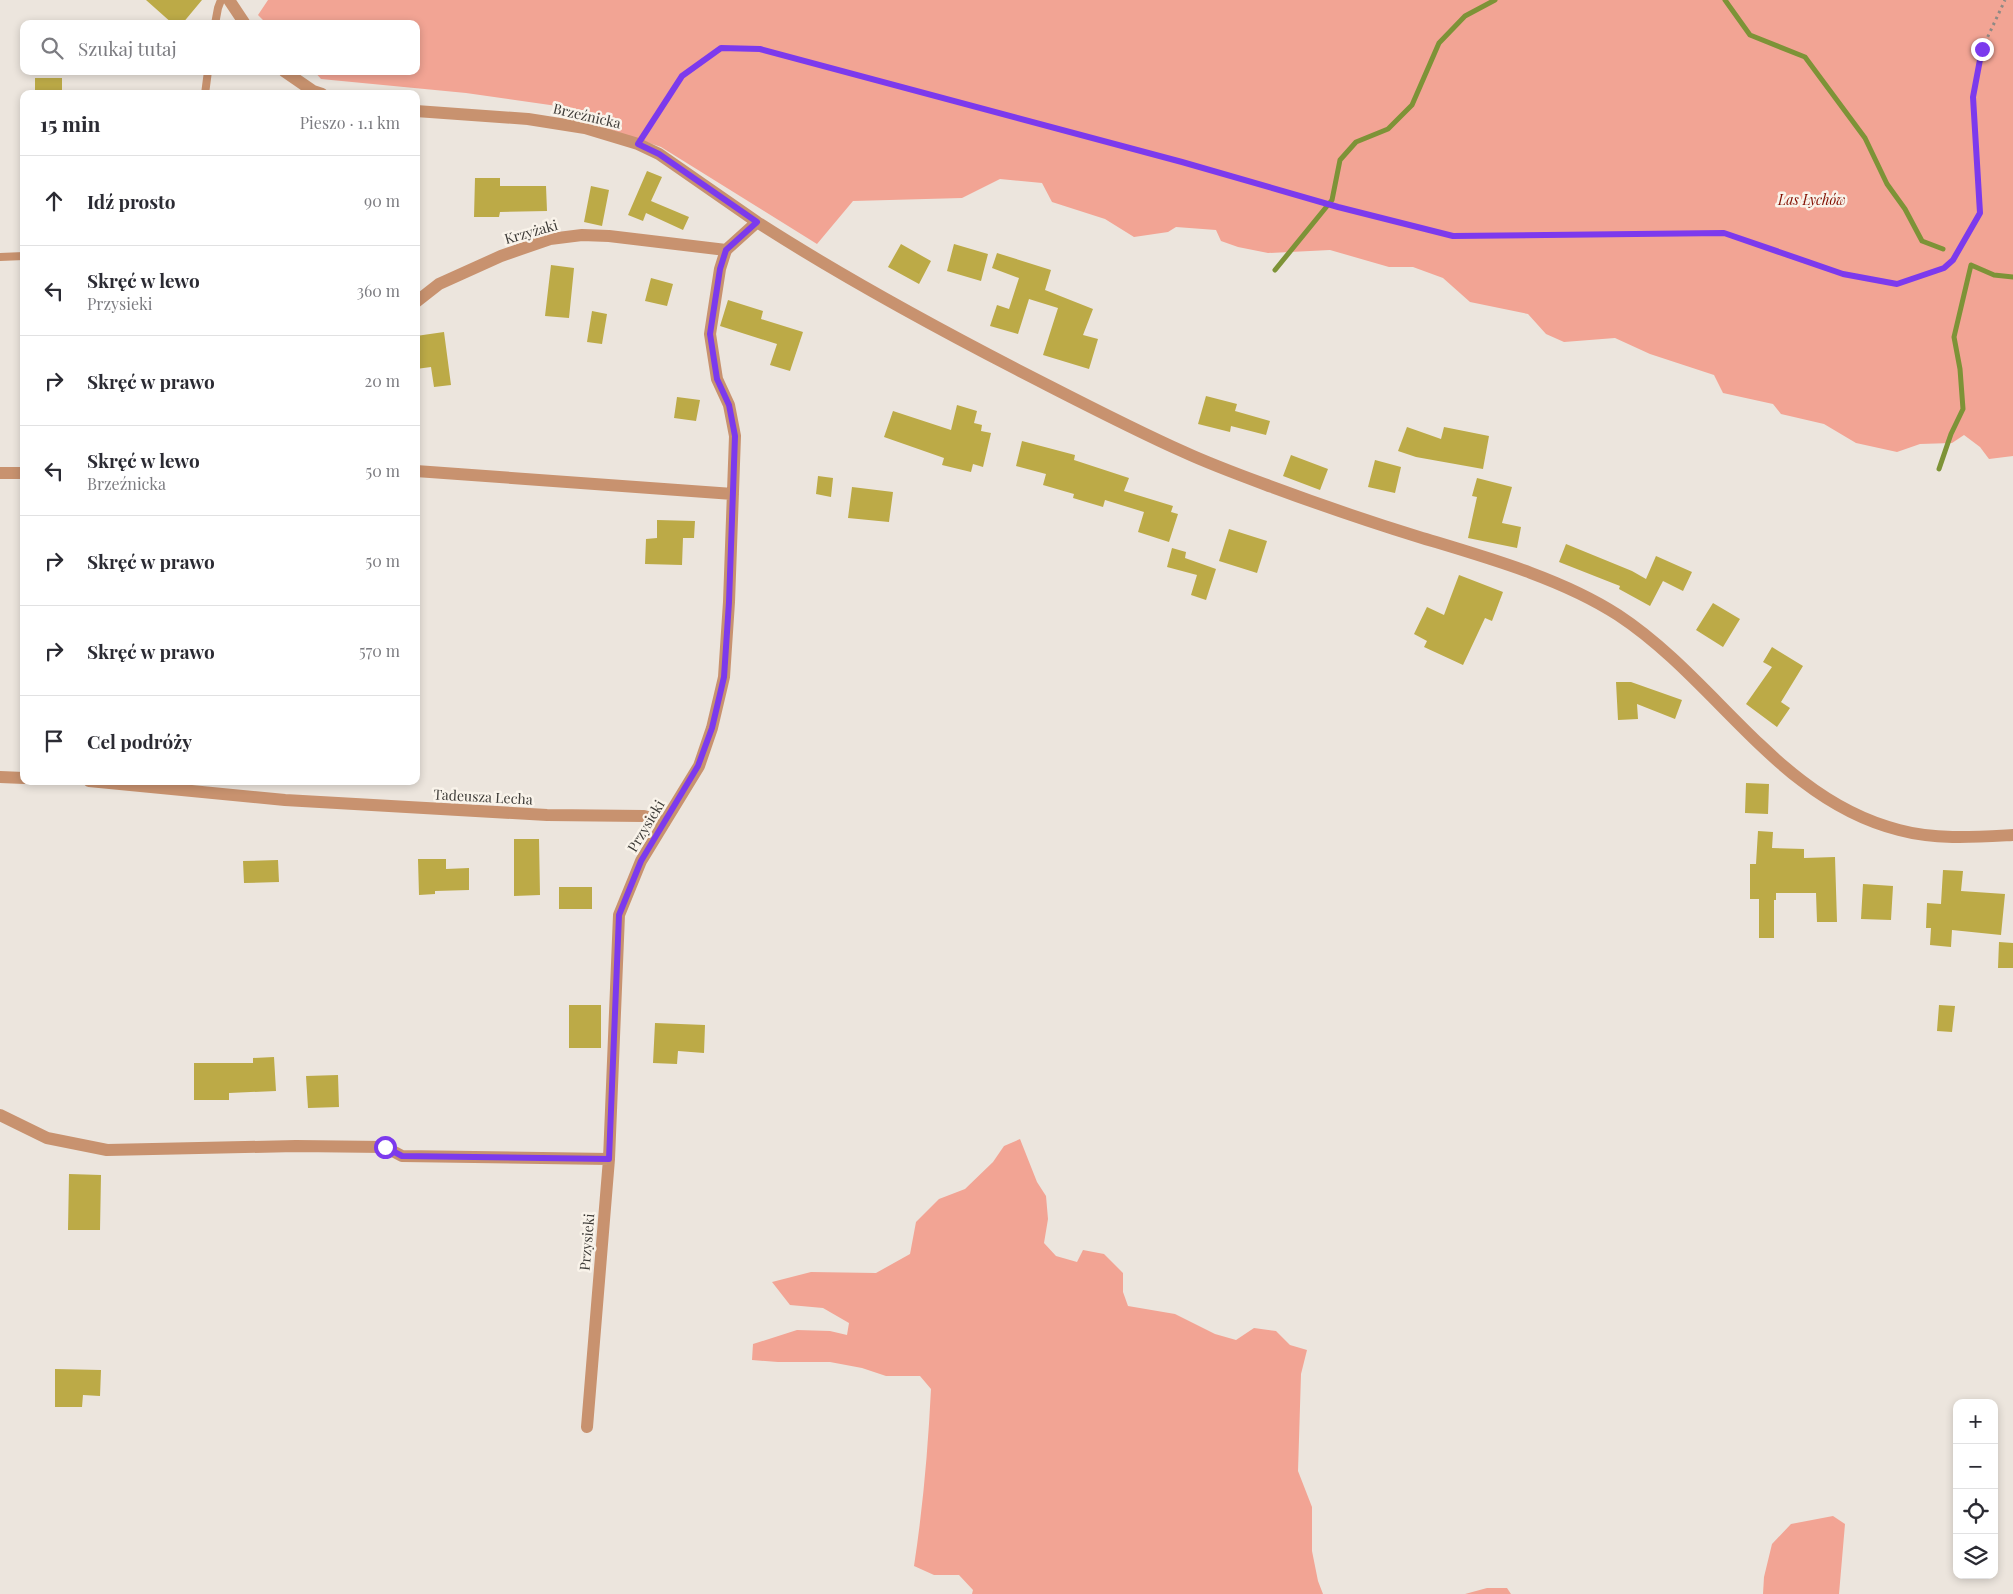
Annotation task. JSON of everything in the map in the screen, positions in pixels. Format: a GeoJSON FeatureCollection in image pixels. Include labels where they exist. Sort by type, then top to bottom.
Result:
{"type":"FeatureCollection","features":[{"type":"Feature","properties":{"kind":"street"},"geometry":{"type":"LineString","coordinates":[[229,0],[242,20]]}},
{"type":"Feature","properties":{"kind":"street"},"geometry":{"type":"LineString","coordinates":[[290,75],[312,90]]}},
{"type":"Feature","properties":{"kind":"street","name":"Brzeźnicka"},"geometry":{"type":"LineString","coordinates":[[420,111],[528,119],[585,128],[638,144],[659,154],[809,256],[896,306],[1115,420],[1187,454],[1347,515],[1499,562],[1583,595],[1620,616],[1658,647],[1685,670],[1777,760],[1815,791],[1859,816],[1899,830],[1941,836],[2013,835]]}},
{"type":"Feature","properties":{"kind":"street"},"geometry":{"type":"LineString","coordinates":[[726,250],[757,222]]}},
{"type":"Feature","properties":{"kind":"street","name":"Krzyżaki"},"geometry":{"type":"LineString","coordinates":[[420,299],[439,284],[501,256],[550,239],[582,235],[609,236],[726,250]]}},
{"type":"Feature","properties":{"kind":"street","name":"Przysieki"},"geometry":{"type":"LineString","coordinates":[[587,1427],[609,1159],[619,915],[641,861],[698,766],[712,728],[724,677],[729,602],[735,436],[729,405],[717,379],[710,334],[718,278],[726,250]]}},
{"type":"Feature","properties":{"kind":"street"},"geometry":{"type":"LineString","coordinates":[[420,471],[733,494]]}},
{"type":"Feature","properties":{"kind":"street"},"geometry":{"type":"LineString","coordinates":[[0,473],[20,472]]}},
{"type":"Feature","properties":{"kind":"street"},"geometry":{"type":"LineString","coordinates":[[0,777],[20,778]]}},
{"type":"Feature","properties":{"kind":"street","name":"Tadeusza Lecha"},"geometry":{"type":"LineString","coordinates":[[130,785],[285,800],[547,815],[644,816],[666,822]]}},
{"type":"Feature","properties":{"kind":"street"},"geometry":{"type":"LineString","coordinates":[[0,1115],[47,1138],[107,1150],[296,1146],[385,1147],[402,1156],[609,1159]]}},
{"type":"Feature","properties":{"kind":"lane"},"geometry":{"type":"LineString","coordinates":[[216,20],[218,8],[222,0]]}},
{"type":"Feature","properties":{"kind":"lane"},"geometry":{"type":"LineString","coordinates":[[206,90],[207,75]]}},
{"type":"Feature","properties":{"kind":"lane"},"geometry":{"type":"LineString","coordinates":[[0,257],[20,256]]}},
{"type":"Feature","properties":{"kind":"path"},"geometry":{"type":"LineString","coordinates":[[638,144],[682,76],[721,48],[760,49],[1316,199],[1338,207],[1453,236],[1724,233],[1843,274],[1897,284],[1944,268],[1953,260],[1980,213],[1973,97],[1982,49],[2005,0]]}},
{"type":"Feature","properties":{"kind":"green space","name":"Las Łychów"},"geometry":{"type":"Polygon","coordinates":[[[268,0],[2013,0],[2013,456],[1989,459],[1980,447],[1964,435],[1952,443],[1920,444],[1897,452],[1856,443],[1824,424],[1781,414],[1773,404],[1723,393],[1714,375],[1650,354],[1615,338],[1564,342],[1546,334],[1528,314],[1470,302],[1443,278],[1413,267],[1389,267],[1330,250],[1268,253],[1238,247],[1221,241],[1216,230],[1176,227],[1168,232],[1134,237],[1105,219],[1052,202],[1042,183],[1000,179],[962,198],[853,201],[817,244],[661,147],[594,124],[564,107],[466,93],[321,79],[318,75],[420,75],[420,20],[263,20],[258,15],[268,0]]]}},
{"type":"Feature","properties":{"kind":"green space"},"geometry":{"type":"Polygon","coordinates":[[[1020,1139],[1037,1182],[1046,1196],[1048,1219],[1044,1243],[1056,1256],[1077,1262],[1083,1250],[1104,1254],[1123,1273],[1123,1292],[1128,1306],[1175,1314],[1215,1334],[1236,1340],[1254,1328],[1276,1331],[1290,1345],[1307,1350],[1301,1374],[1298,1471],[1312,1507],[1312,1551],[1318,1581],[1323,1594],[972,1594],[973,1590],[959,1575],[934,1575],[914,1566],[925,1478],[931,1389],[920,1376],[886,1376],[862,1368],[830,1362],[752,1360],[753,1344],[797,1330],[830,1331],[847,1335],[849,1323],[823,1308],[790,1305],[772,1282],[811,1272],[876,1273],[910,1254],[916,1222],[939,1199],[965,1189],[993,1162],[1004,1146],[1020,1139]]]}},
{"type":"Feature","properties":{"kind":"green space"},"geometry":{"type":"Polygon","coordinates":[[[1833,1516],[1845,1524],[1839,1594],[1763,1594],[1764,1577],[1772,1544],[1791,1524],[1833,1516]]]}},
{"type":"Feature","properties":{"kind":"green space"},"geometry":{"type":"Polygon","coordinates":[[[1487,1588],[1507,1588],[1511,1594],[1465,1594],[1487,1588]]]}},
{"type":"Feature","properties":{"kind":"building"},"geometry":{"type":"Polygon","coordinates":[[[146,0],[202,0],[185,20],[168,20],[146,0]]]}},
{"type":"Feature","properties":{"kind":"building"},"geometry":{"type":"Polygon","coordinates":[[[35,78],[62,78],[62,90],[35,90],[35,78]]]}},
{"type":"Feature","properties":{"kind":"building"},"geometry":{"type":"Polygon","coordinates":[[[647,171],[662,177],[651,201],[689,217],[683,230],[646,213],[643,221],[628,215],[647,171]]]}},
{"type":"Feature","properties":{"kind":"building"},"geometry":{"type":"Polygon","coordinates":[[[475,178],[500,178],[500,186],[546,186],[547,211],[500,212],[499,217],[474,217],[475,178]]]}},
{"type":"Feature","properties":{"kind":"building"},"geometry":{"type":"Polygon","coordinates":[[[591,186],[609,190],[602,226],[584,222],[591,186]]]}},
{"type":"Feature","properties":{"kind":"building"},"geometry":{"type":"Polygon","coordinates":[[[901,244],[931,261],[919,284],[888,267],[901,244]]]}},
{"type":"Feature","properties":{"kind":"building"},"geometry":{"type":"Polygon","coordinates":[[[954,244],[988,254],[981,281],[947,271],[954,244]]]}},
{"type":"Feature","properties":{"kind":"building"},"geometry":{"type":"Polygon","coordinates":[[[997,253],[1051,270],[1045,290],[1093,309],[1083,335],[1098,339],[1089,369],[1043,355],[1058,308],[1029,299],[1018,334],[990,326],[997,305],[1009,309],[1019,278],[992,268],[997,253]]]}},
{"type":"Feature","properties":{"kind":"building"},"geometry":{"type":"Polygon","coordinates":[[[551,265],[574,268],[569,318],[545,316],[551,265]]]}},
{"type":"Feature","properties":{"kind":"building"},"geometry":{"type":"Polygon","coordinates":[[[651,278],[673,284],[667,306],[645,301],[651,278]]]}},
{"type":"Feature","properties":{"kind":"building"},"geometry":{"type":"Polygon","coordinates":[[[728,300],[763,311],[761,319],[803,332],[790,371],[770,365],[777,344],[720,326],[728,300]]]}},
{"type":"Feature","properties":{"kind":"building"},"geometry":{"type":"Polygon","coordinates":[[[592,311],[607,314],[602,344],[587,342],[592,311]]]}},
{"type":"Feature","properties":{"kind":"building"},"geometry":{"type":"Polygon","coordinates":[[[444,332],[451,385],[434,387],[431,367],[420,368],[420,335],[444,332]]]}},
{"type":"Feature","properties":{"kind":"building"},"geometry":{"type":"Polygon","coordinates":[[[1206,396],[1237,404],[1235,411],[1270,421],[1266,435],[1231,426],[1230,432],[1198,424],[1206,396]]]}},
{"type":"Feature","properties":{"kind":"building"},"geometry":{"type":"Polygon","coordinates":[[[677,397],[700,400],[696,421],[674,418],[677,397]]]}},
{"type":"Feature","properties":{"kind":"building"},"geometry":{"type":"Polygon","coordinates":[[[957,405],[977,411],[974,423],[982,425],[981,431],[991,433],[983,467],[973,464],[971,472],[942,465],[944,458],[884,437],[893,411],[951,430],[957,405]]]}},
{"type":"Feature","properties":{"kind":"building"},"geometry":{"type":"Polygon","coordinates":[[[1407,427],[1441,439],[1444,427],[1489,436],[1483,469],[1416,457],[1398,451],[1407,427]]]}},
{"type":"Feature","properties":{"kind":"building"},"geometry":{"type":"Polygon","coordinates":[[[1022,441],[1075,455],[1074,460],[1129,478],[1124,491],[1173,506],[1171,512],[1178,514],[1169,542],[1138,532],[1144,512],[1105,500],[1103,507],[1073,498],[1074,494],[1043,485],[1046,474],[1016,466],[1022,441]]]}},
{"type":"Feature","properties":{"kind":"building"},"geometry":{"type":"Polygon","coordinates":[[[1291,455],[1328,469],[1320,490],[1283,476],[1291,455]]]}},
{"type":"Feature","properties":{"kind":"building"},"geometry":{"type":"Polygon","coordinates":[[[1375,460],[1401,467],[1395,493],[1368,487],[1375,460]]]}},
{"type":"Feature","properties":{"kind":"building"},"geometry":{"type":"Polygon","coordinates":[[[818,476],[833,478],[831,497],[816,494],[818,476]]]}},
{"type":"Feature","properties":{"kind":"building"},"geometry":{"type":"Polygon","coordinates":[[[1477,478],[1512,487],[1502,523],[1521,527],[1517,548],[1468,538],[1477,497],[1472,496],[1477,478]]]}},
{"type":"Feature","properties":{"kind":"building"},"geometry":{"type":"Polygon","coordinates":[[[852,487],[893,492],[889,522],[848,518],[852,487]]]}},
{"type":"Feature","properties":{"kind":"building"},"geometry":{"type":"Polygon","coordinates":[[[657,520],[695,521],[694,538],[683,538],[682,565],[645,564],[646,539],[657,538],[657,520]]]}},
{"type":"Feature","properties":{"kind":"building"},"geometry":{"type":"Polygon","coordinates":[[[1229,529],[1267,541],[1257,573],[1219,561],[1229,529]]]}},
{"type":"Feature","properties":{"kind":"building"},"geometry":{"type":"Polygon","coordinates":[[[1566,544],[1632,571],[1646,579],[1656,556],[1692,572],[1683,591],[1663,581],[1650,606],[1619,589],[1620,586],[1559,562],[1566,544]]]}},
{"type":"Feature","properties":{"kind":"building"},"geometry":{"type":"Polygon","coordinates":[[[1172,548],[1186,552],[1185,558],[1216,569],[1206,600],[1191,595],[1197,575],[1167,567],[1172,548]]]}},
{"type":"Feature","properties":{"kind":"building"},"geometry":{"type":"Polygon","coordinates":[[[1459,575],[1503,592],[1492,621],[1485,618],[1463,665],[1424,647],[1427,641],[1414,634],[1427,607],[1444,615],[1459,575]]]}},
{"type":"Feature","properties":{"kind":"building"},"geometry":{"type":"Polygon","coordinates":[[[1713,603],[1740,619],[1723,647],[1696,630],[1713,603]]]}},
{"type":"Feature","properties":{"kind":"building"},"geometry":{"type":"Polygon","coordinates":[[[1772,647],[1803,666],[1781,702],[1790,708],[1777,727],[1746,704],[1772,667],[1763,662],[1772,647]]]}},
{"type":"Feature","properties":{"kind":"building"},"geometry":{"type":"Polygon","coordinates":[[[1616,682],[1631,682],[1682,700],[1675,719],[1637,704],[1638,719],[1618,720],[1616,682]]]}},
{"type":"Feature","properties":{"kind":"building"},"geometry":{"type":"Polygon","coordinates":[[[1746,783],[1769,784],[1768,814],[1745,813],[1746,783]]]}},
{"type":"Feature","properties":{"kind":"building"},"geometry":{"type":"Polygon","coordinates":[[[1758,831],[1773,832],[1772,848],[1804,849],[1804,858],[1835,857],[1837,922],[1817,922],[1816,893],[1776,893],[1776,900],[1774,900],[1774,938],[1759,938],[1759,899],[1750,899],[1750,864],[1756,864],[1758,831]]]}},
{"type":"Feature","properties":{"kind":"building"},"geometry":{"type":"Polygon","coordinates":[[[514,839],[539,839],[540,895],[514,896],[514,839]]]}},
{"type":"Feature","properties":{"kind":"building"},"geometry":{"type":"Polygon","coordinates":[[[418,859],[446,859],[446,869],[469,868],[469,890],[435,891],[435,894],[419,895],[418,859]]]}},
{"type":"Feature","properties":{"kind":"building"},"geometry":{"type":"Polygon","coordinates":[[[278,860],[279,882],[244,883],[243,861],[278,860]]]}},
{"type":"Feature","properties":{"kind":"building"},"geometry":{"type":"Polygon","coordinates":[[[1943,870],[1963,871],[1961,891],[2005,894],[2001,935],[1952,930],[1951,947],[1930,945],[1931,928],[1926,928],[1927,903],[1941,904],[1943,870]]]}},
{"type":"Feature","properties":{"kind":"building"},"geometry":{"type":"Polygon","coordinates":[[[1863,884],[1893,886],[1891,920],[1861,919],[1863,884]]]}},
{"type":"Feature","properties":{"kind":"building"},"geometry":{"type":"Polygon","coordinates":[[[559,887],[592,887],[592,909],[559,909],[559,887]]]}},
{"type":"Feature","properties":{"kind":"building"},"geometry":{"type":"Polygon","coordinates":[[[1999,942],[2013,943],[2013,968],[1998,968],[1999,942]]]}},
{"type":"Feature","properties":{"kind":"building"},"geometry":{"type":"Polygon","coordinates":[[[569,1005],[601,1005],[601,1048],[569,1048],[569,1005]]]}},
{"type":"Feature","properties":{"kind":"building"},"geometry":{"type":"Polygon","coordinates":[[[1939,1005],[1955,1006],[1952,1032],[1937,1031],[1939,1005]]]}},
{"type":"Feature","properties":{"kind":"building"},"geometry":{"type":"Polygon","coordinates":[[[655,1023],[705,1025],[704,1053],[678,1051],[677,1064],[653,1063],[655,1023]]]}},
{"type":"Feature","properties":{"kind":"building"},"geometry":{"type":"Polygon","coordinates":[[[274,1057],[276,1091],[229,1093],[229,1100],[194,1100],[194,1063],[253,1063],[253,1058],[274,1057]]]}},
{"type":"Feature","properties":{"kind":"building"},"geometry":{"type":"Polygon","coordinates":[[[338,1075],[339,1107],[308,1108],[306,1076],[338,1075]]]}},
{"type":"Feature","properties":{"kind":"building"},"geometry":{"type":"Polygon","coordinates":[[[69,1174],[101,1175],[100,1230],[68,1230],[69,1174]]]}},
{"type":"Feature","properties":{"kind":"building"},"geometry":{"type":"Polygon","coordinates":[[[55,1369],[101,1370],[100,1396],[83,1395],[82,1407],[55,1407],[55,1369]]]}},
{"type":"Feature","properties":{"kind":"waterway"},"geometry":{"type":"LineString","coordinates":[[1275,270],[1332,200],[1340,160],[1356,142],[1388,129],[1412,105],[1439,43],[1465,16],[1495,0]]}},
{"type":"Feature","properties":{"kind":"waterway"},"geometry":{"type":"LineString","coordinates":[[1725,0],[1750,35],[1805,57],[1865,138],[1887,184],[1905,209],[1922,241],[1943,249]]}},
{"type":"Feature","properties":{"kind":"waterway"},"geometry":{"type":"LineString","coordinates":[[1939,469],[1951,434],[1963,409],[1960,369],[1954,337],[1971,265],[1994,275],[2013,277]]}},
{"type":"Feature","properties":{"kind":"route"},"geometry":{"type":"LineString","coordinates":[[385,1147],[402,1156],[609,1159],[619,915],[641,861],[698,766],[712,728],[724,677],[729,602],[735,436],[729,405],[717,379],[710,334],[720,269],[726,250],[757,222],[659,154],[638,144],[682,76],[721,48],[760,49],[1182,162],[1316,199],[1338,207],[1453,236],[1724,233],[1843,274],[1897,284],[1944,268],[1953,260],[1980,213],[1973,97],[1982,49]]}}]}
